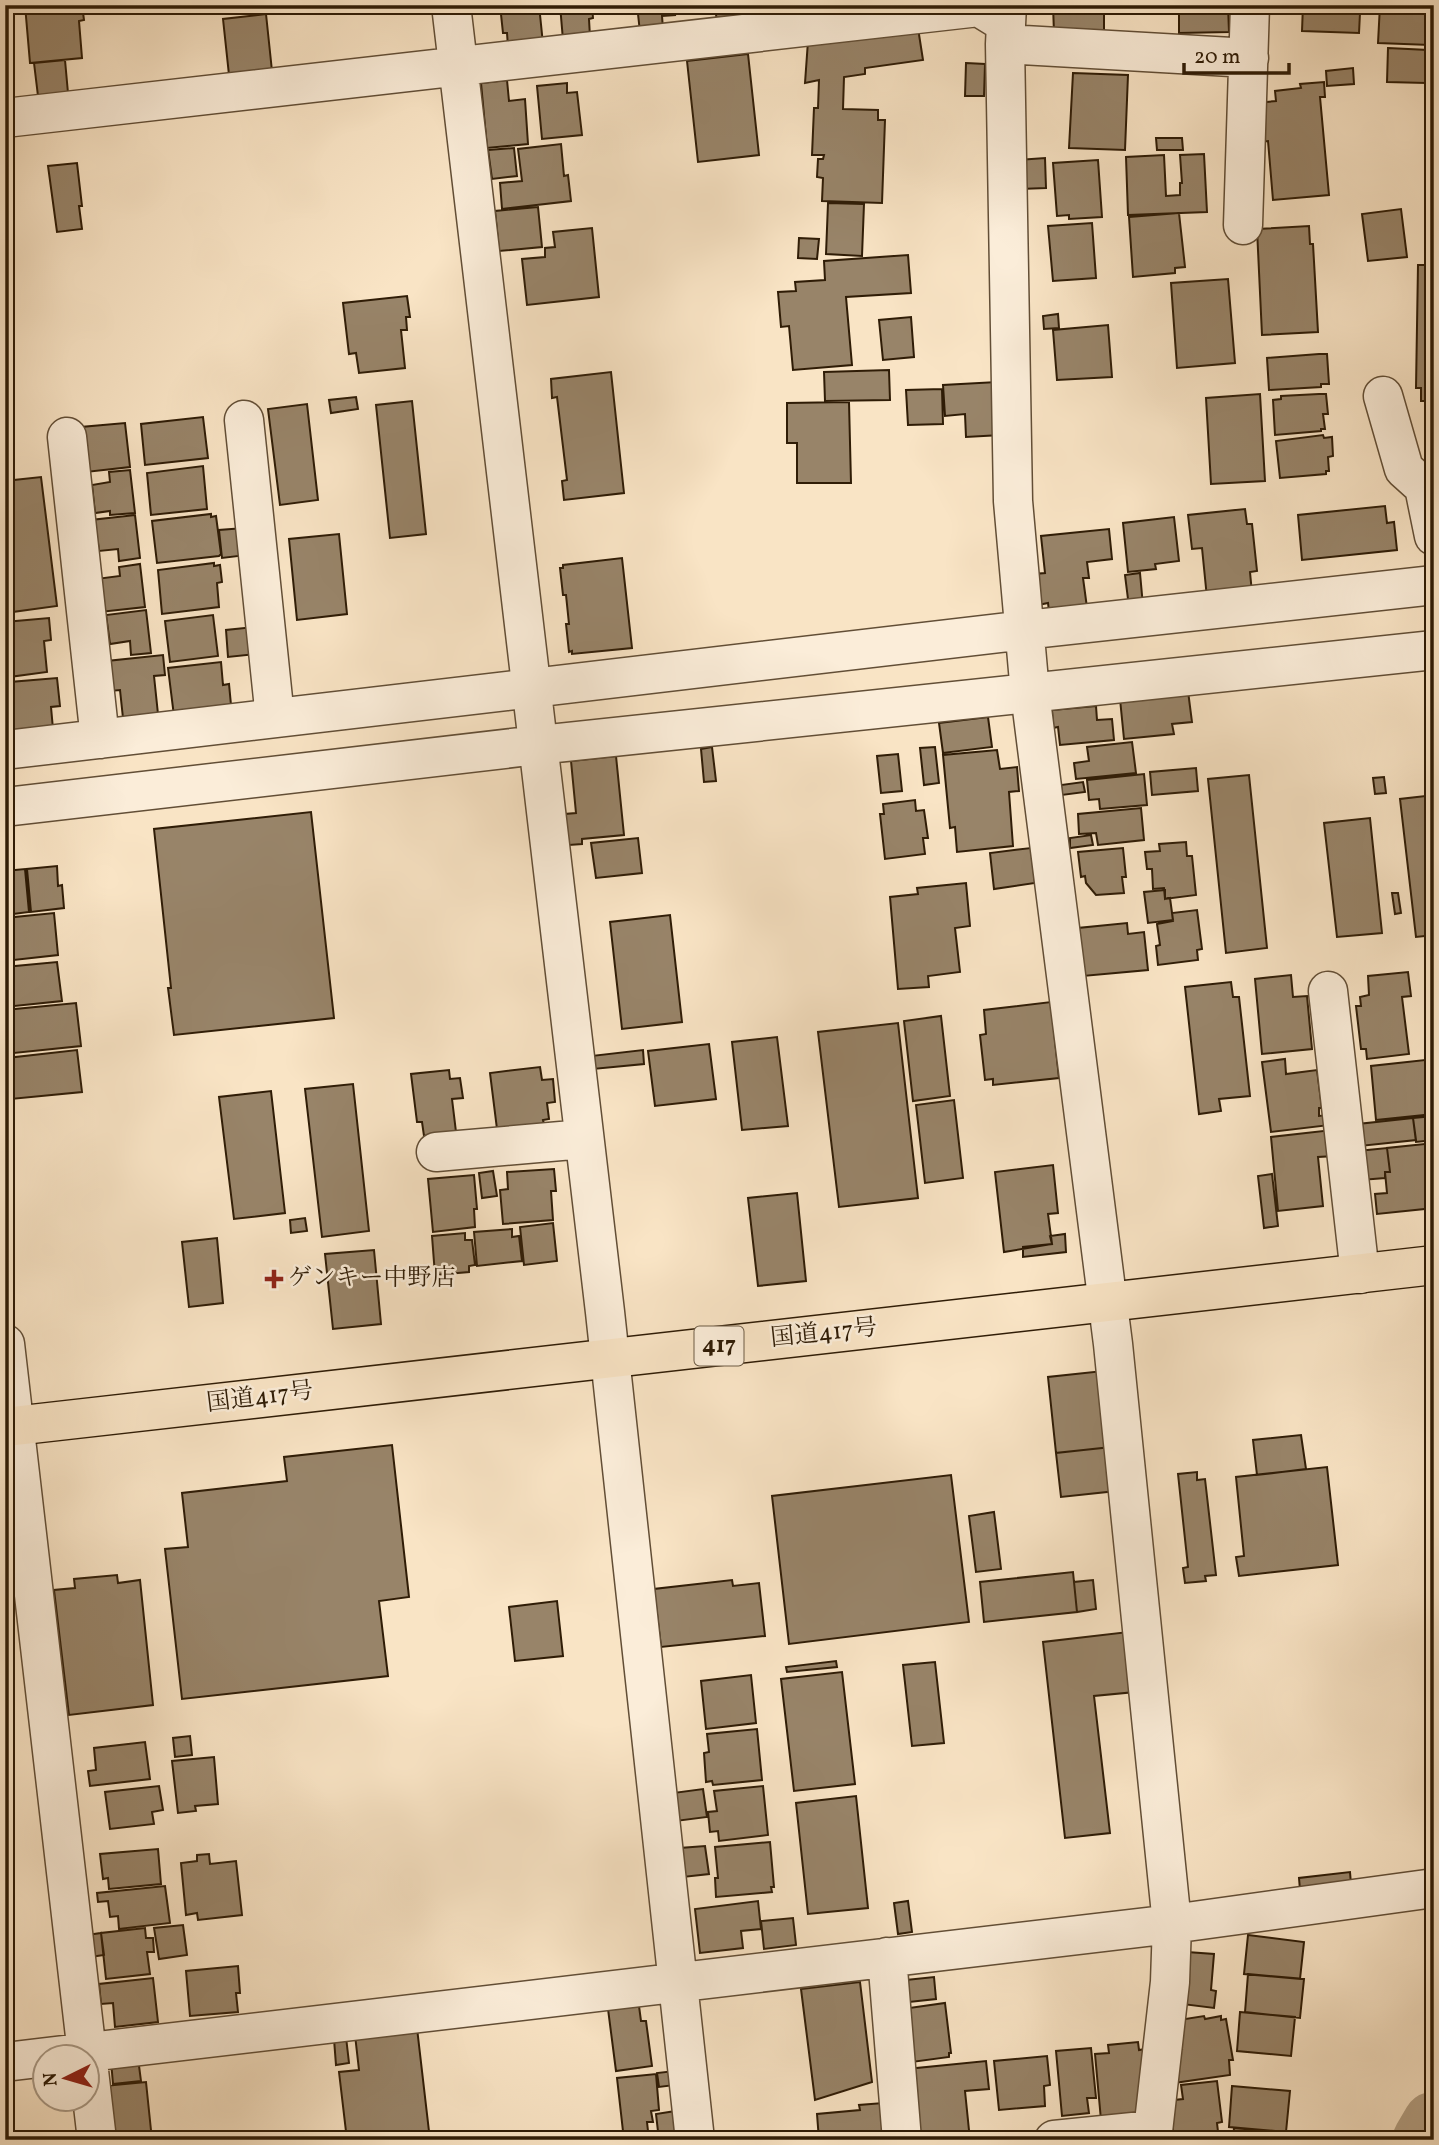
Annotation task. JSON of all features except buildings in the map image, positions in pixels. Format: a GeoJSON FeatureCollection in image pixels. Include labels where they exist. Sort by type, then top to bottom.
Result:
{"type":"FeatureCollection","features":[{"type":"Feature","properties":{"kind":"highway","name":"国道417号"},"geometry":{"type":"LineString","coordinates":[[10,1427],[1434,1265]]}},
{"type":"Feature","properties":{"kind":"street"},"geometry":{"type":"LineString","coordinates":[[451,5],[610,1358],[695,2140]]}},
{"type":"Feature","properties":{"kind":"street"},"geometry":{"type":"LineString","coordinates":[[1243,225],[1250,5]]}},
{"type":"Feature","properties":{"kind":"street"},"geometry":{"type":"LineString","coordinates":[[5,118],[979,7],[1006,24],[1249,58]]}},
{"type":"Feature","properties":{"kind":"street"},"geometry":{"type":"LineString","coordinates":[[1006,24],[1013,501],[1028,663],[1107,1301],[1172,1924],[1170,1982],[1153,2135],[1054,2140]]}},
{"type":"Feature","properties":{"kind":"street"},"geometry":{"type":"LineString","coordinates":[[1383,396],[1404,469],[1424,487],[1434,536]]}},
{"type":"Feature","properties":{"kind":"street"},"geometry":{"type":"LineString","coordinates":[[244,420],[275,718]]}},
{"type":"Feature","properties":{"kind":"street"},"geometry":{"type":"LineString","coordinates":[[67,437],[100,739]]}},
{"type":"Feature","properties":{"kind":"street"},"geometry":{"type":"LineString","coordinates":[[5,750],[275,718],[535,719],[1028,663],[1434,585]]}},
{"type":"Feature","properties":{"kind":"street"},"geometry":{"type":"LineString","coordinates":[[5,807],[535,719],[1028,663],[1434,650]]}},
{"type":"Feature","properties":{"kind":"street"},"geometry":{"type":"LineString","coordinates":[[1328,991],[1360,1274]]}},
{"type":"Feature","properties":{"kind":"street"},"geometry":{"type":"LineString","coordinates":[[436,1152],[584,1139]]}},
{"type":"Feature","properties":{"kind":"street"},"geometry":{"type":"LineString","coordinates":[[5,1344],[10,1427],[87,2044]]}},
{"type":"Feature","properties":{"kind":"street"},"geometry":{"type":"LineString","coordinates":[[102,2051],[1172,1924],[1434,1888]]}},
{"type":"Feature","properties":{"kind":"street"},"geometry":{"type":"LineString","coordinates":[[887,1957],[902,2140]]}},
{"type":"Feature","properties":{"kind":"street"},"geometry":{"type":"LineString","coordinates":[[5,2062],[32,2059]]}},
{"type":"Feature","properties":{"kind":"street"},"geometry":{"type":"LineString","coordinates":[[94,2114],[97,2140]]}},
{"type":"Feature","properties":{"kind":"waterway"},"geometry":{"type":"LineString","coordinates":[[1424,2140],[1434,2123]]}},
{"type":"Feature","properties":{"kind":"place","name":"ゲンキー中野店"},"geometry":{"type":"Point","coordinates":[274,1279]}}]}
